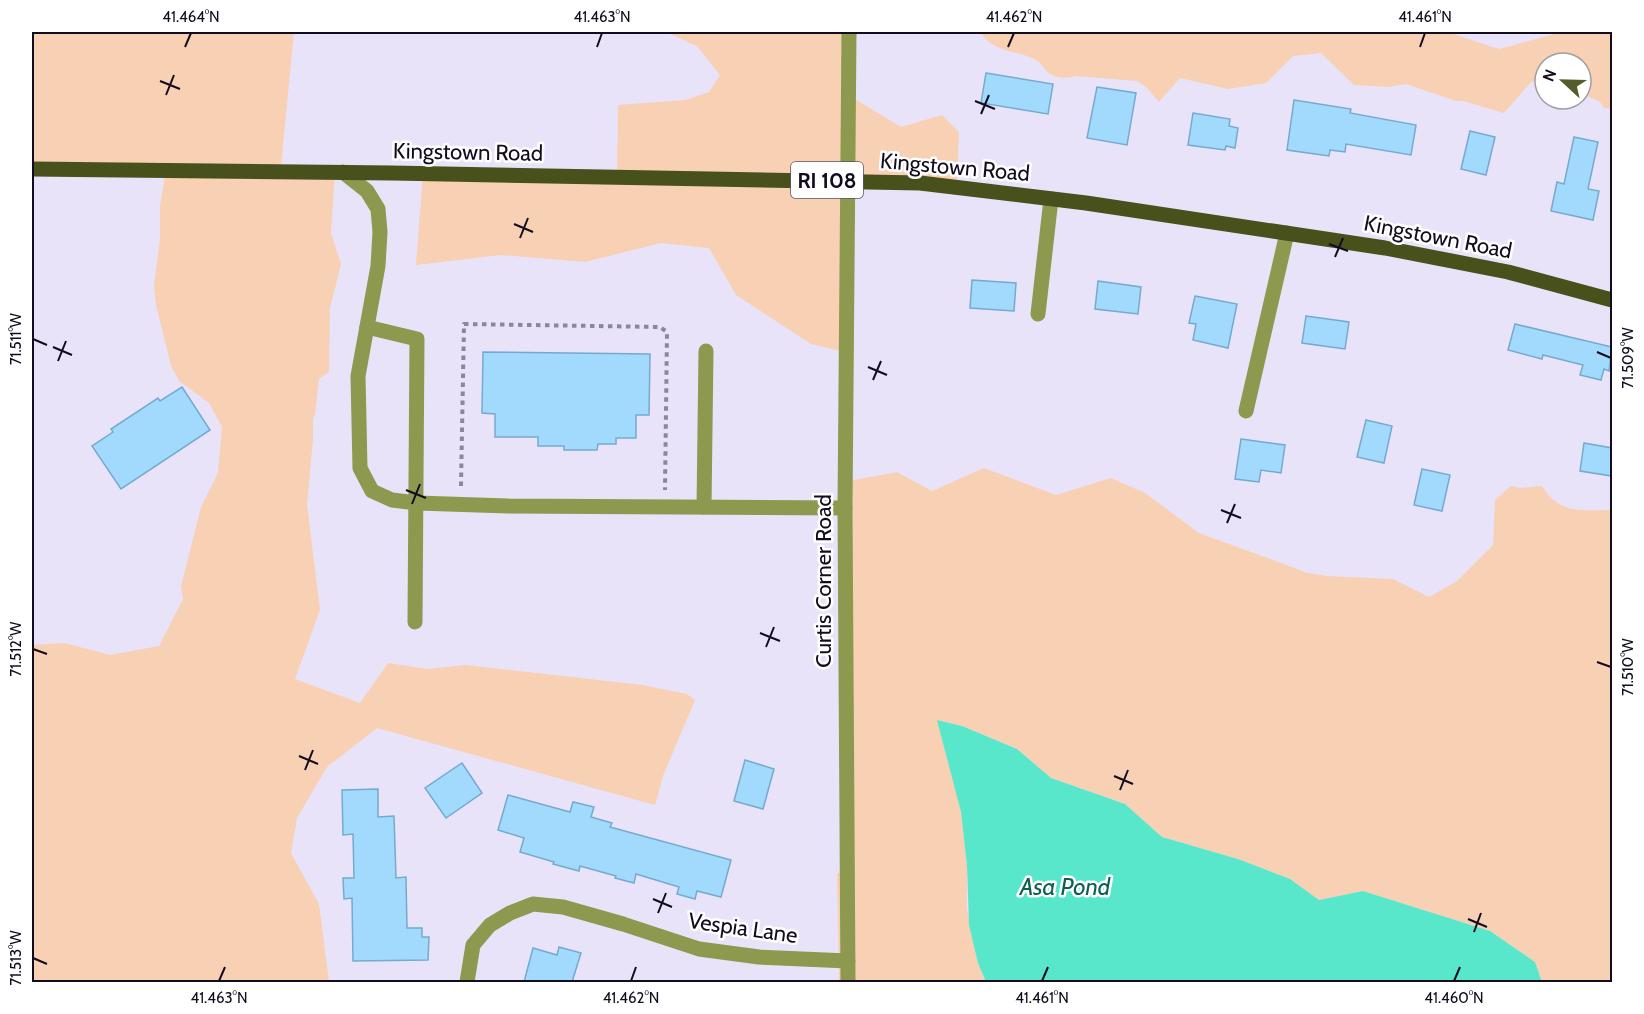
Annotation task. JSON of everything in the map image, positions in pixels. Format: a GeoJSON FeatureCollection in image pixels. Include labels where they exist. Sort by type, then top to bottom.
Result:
{"type":"FeatureCollection","features":[{"type":"Feature","properties":{"kind":"main road","name":"Kingstown Road"},"geometry":{"type":"LineString","coordinates":[[32,169],[343,172],[920,183],[1051,199],[1385,248],[1508,272],[1612,300]]}},
{"type":"Feature","properties":{"kind":"street","name":"Curtis Corner Road"},"geometry":{"type":"LineString","coordinates":[[848,982],[845,508],[849,32]]}},
{"type":"Feature","properties":{"kind":"street"},"geometry":{"type":"LineString","coordinates":[[343,172],[368,191],[378,208],[380,232],[378,266],[358,376],[360,468],[372,491],[392,500],[417,503],[845,508]]}},
{"type":"Feature","properties":{"kind":"street"},"geometry":{"type":"LineString","coordinates":[[1038,314],[1051,199]]}},
{"type":"Feature","properties":{"kind":"street"},"geometry":{"type":"LineString","coordinates":[[1246,411],[1287,233]]}},
{"type":"Feature","properties":{"kind":"street"},"geometry":{"type":"LineString","coordinates":[[367,327],[417,339],[416,622]]}},
{"type":"Feature","properties":{"kind":"street"},"geometry":{"type":"LineString","coordinates":[[704,507],[706,351]]}},
{"type":"Feature","properties":{"kind":"street","name":"Vespia Lane"},"geometry":{"type":"LineString","coordinates":[[467,982],[473,945],[484,932],[490,925],[510,913],[533,904],[563,907],[699,949],[759,957],[848,961]]}},
{"type":"Feature","properties":{"kind":"path"},"geometry":{"type":"LineString","coordinates":[[460,504],[464,324],[476,324],[660,327],[667,332],[664,507]]}},
{"type":"Feature","properties":{"kind":"shaded area"},"geometry":{"type":"Polygon","coordinates":[[[32,32],[294,32],[281,166],[335,172],[331,233],[341,264],[330,308],[329,372],[319,379],[313,418],[307,504],[320,610],[295,679],[360,703],[388,663],[428,669],[465,665],[642,685],[687,694],[695,700],[663,776],[655,805],[377,728],[327,767],[297,818],[291,853],[319,904],[329,982],[32,982],[32,645],[64,643],[110,655],[159,646],[183,599],[181,586],[201,507],[218,473],[222,427],[209,403],[179,381],[171,366],[156,305],[154,285],[160,240],[160,206],[166,170],[32,166],[32,32]]]}},
{"type":"Feature","properties":{"kind":"shaded area"},"geometry":{"type":"Polygon","coordinates":[[[666,32],[846,32],[845,93],[901,127],[942,115],[959,132],[957,180],[846,181],[841,351],[811,344],[736,295],[709,248],[661,243],[585,262],[501,255],[416,265],[423,173],[617,172],[618,105],[685,100],[709,92],[720,75],[697,46],[666,32]]]}},
{"type":"Feature","properties":{"kind":"shaded area"},"geometry":{"type":"Polygon","coordinates":[[[980,32],[1447,32],[1499,49],[1555,32],[1612,32],[1612,109],[1604,108],[1600,102],[1593,99],[1593,51],[1533,51],[1533,82],[1504,113],[1456,101],[1406,84],[1388,87],[1354,85],[1321,53],[1293,56],[1266,83],[1228,89],[1180,78],[1159,102],[1146,87],[1137,81],[1054,76],[1047,72],[1037,60],[998,47],[985,39],[980,32]]]}},
{"type":"Feature","properties":{"kind":"shaded area"},"geometry":{"type":"Polygon","coordinates":[[[984,468],[1056,495],[1111,478],[1145,493],[1199,533],[1308,573],[1393,579],[1429,597],[1457,581],[1493,545],[1495,500],[1511,486],[1520,488],[1542,486],[1556,502],[1572,509],[1612,510],[1612,982],[1542,982],[1535,962],[1490,931],[1363,891],[1319,900],[1290,879],[1238,859],[1162,837],[1125,804],[1051,778],[1017,749],[962,726],[938,720],[961,812],[967,866],[967,909],[978,963],[986,982],[839,982],[837,874],[842,871],[849,481],[897,472],[932,491],[984,468]]]}},
{"type":"Feature","properties":{"kind":"water","name":"Asa Pond"},"geometry":{"type":"Polygon","coordinates":[[[937,720],[962,726],[1017,749],[1051,778],[1125,804],[1162,837],[1238,859],[1290,879],[1319,900],[1363,891],[1490,931],[1535,962],[1542,982],[986,982],[978,963],[969,925],[967,866],[961,812],[937,720]]]}},
{"type":"Feature","properties":{"kind":"building"},"geometry":{"type":"Polygon","coordinates":[[[986,73],[1053,84],[1048,114],[981,103],[986,73]]]}},
{"type":"Feature","properties":{"kind":"building"},"geometry":{"type":"Polygon","coordinates":[[[1097,87],[1136,93],[1127,145],[1087,138],[1097,87]]]}},
{"type":"Feature","properties":{"kind":"building"},"geometry":{"type":"Polygon","coordinates":[[[1294,100],[1351,109],[1350,113],[1416,125],[1411,155],[1346,144],[1345,152],[1330,150],[1329,156],[1287,150],[1294,100]]]}},
{"type":"Feature","properties":{"kind":"building"},"geometry":{"type":"Polygon","coordinates":[[[1193,113],[1230,119],[1229,126],[1238,128],[1235,148],[1226,146],[1225,150],[1188,145],[1193,113]]]}},
{"type":"Feature","properties":{"kind":"building"},"geometry":{"type":"Polygon","coordinates":[[[1470,131],[1495,137],[1486,175],[1461,169],[1470,131]]]}},
{"type":"Feature","properties":{"kind":"building"},"geometry":{"type":"Polygon","coordinates":[[[1574,137],[1598,142],[1588,189],[1599,191],[1593,220],[1551,211],[1557,182],[1564,184],[1574,137]]]}},
{"type":"Feature","properties":{"kind":"building"},"geometry":{"type":"Polygon","coordinates":[[[972,280],[1016,283],[1014,311],[970,308],[972,280]]]}},
{"type":"Feature","properties":{"kind":"building"},"geometry":{"type":"Polygon","coordinates":[[[1098,281],[1141,287],[1138,314],[1095,309],[1098,281]]]}},
{"type":"Feature","properties":{"kind":"building"},"geometry":{"type":"Polygon","coordinates":[[[1195,296],[1237,304],[1228,348],[1193,340],[1196,324],[1189,323],[1195,296]]]}},
{"type":"Feature","properties":{"kind":"building"},"geometry":{"type":"Polygon","coordinates":[[[1306,316],[1349,322],[1345,349],[1302,343],[1306,316]]]}},
{"type":"Feature","properties":{"kind":"building"},"geometry":{"type":"Polygon","coordinates":[[[1515,324],[1612,347],[1609,371],[1604,369],[1601,380],[1580,375],[1583,365],[1543,355],[1542,359],[1508,350],[1515,324]]]}},
{"type":"Feature","properties":{"kind":"building"},"geometry":{"type":"Polygon","coordinates":[[[483,352],[650,354],[649,415],[636,415],[636,438],[616,438],[616,444],[598,444],[597,450],[564,450],[564,446],[538,446],[538,437],[495,437],[495,414],[482,413],[483,352]]]}},
{"type":"Feature","properties":{"kind":"building"},"geometry":{"type":"Polygon","coordinates":[[[182,387],[210,430],[121,489],[92,446],[113,432],[111,429],[158,398],[160,401],[182,387]]]}},
{"type":"Feature","properties":{"kind":"building"},"geometry":{"type":"Polygon","coordinates":[[[1366,420],[1392,426],[1384,463],[1357,457],[1366,420]]]}},
{"type":"Feature","properties":{"kind":"building"},"geometry":{"type":"Polygon","coordinates":[[[1241,439],[1285,445],[1281,473],[1261,470],[1259,482],[1235,479],[1241,439]]]}},
{"type":"Feature","properties":{"kind":"building"},"geometry":{"type":"Polygon","coordinates":[[[1584,443],[1612,448],[1612,476],[1580,471],[1584,443]]]}},
{"type":"Feature","properties":{"kind":"building"},"geometry":{"type":"Polygon","coordinates":[[[1422,469],[1450,475],[1442,511],[1414,505],[1422,469]]]}},
{"type":"Feature","properties":{"kind":"building"},"geometry":{"type":"Polygon","coordinates":[[[745,760],[774,769],[763,809],[734,801],[745,760]]]}},
{"type":"Feature","properties":{"kind":"building"},"geometry":{"type":"Polygon","coordinates":[[[462,763],[482,793],[446,818],[425,788],[462,763]]]}},
{"type":"Feature","properties":{"kind":"building"},"geometry":{"type":"Polygon","coordinates":[[[378,789],[378,817],[394,816],[396,878],[406,877],[407,928],[422,928],[422,937],[429,937],[428,960],[353,961],[352,898],[344,899],[343,878],[354,878],[353,834],[343,835],[342,790],[378,789]]]}},
{"type":"Feature","properties":{"kind":"building"},"geometry":{"type":"Polygon","coordinates":[[[508,795],[570,812],[573,802],[594,807],[591,817],[612,823],[610,827],[731,860],[721,897],[697,891],[695,899],[677,894],[679,887],[636,874],[634,883],[580,866],[579,871],[553,864],[554,862],[520,852],[524,838],[498,830],[508,795]]]}},
{"type":"Feature","properties":{"kind":"building"},"geometry":{"type":"Polygon","coordinates":[[[559,947],[581,953],[572,982],[524,982],[533,948],[557,955],[559,947]]]}}]}
